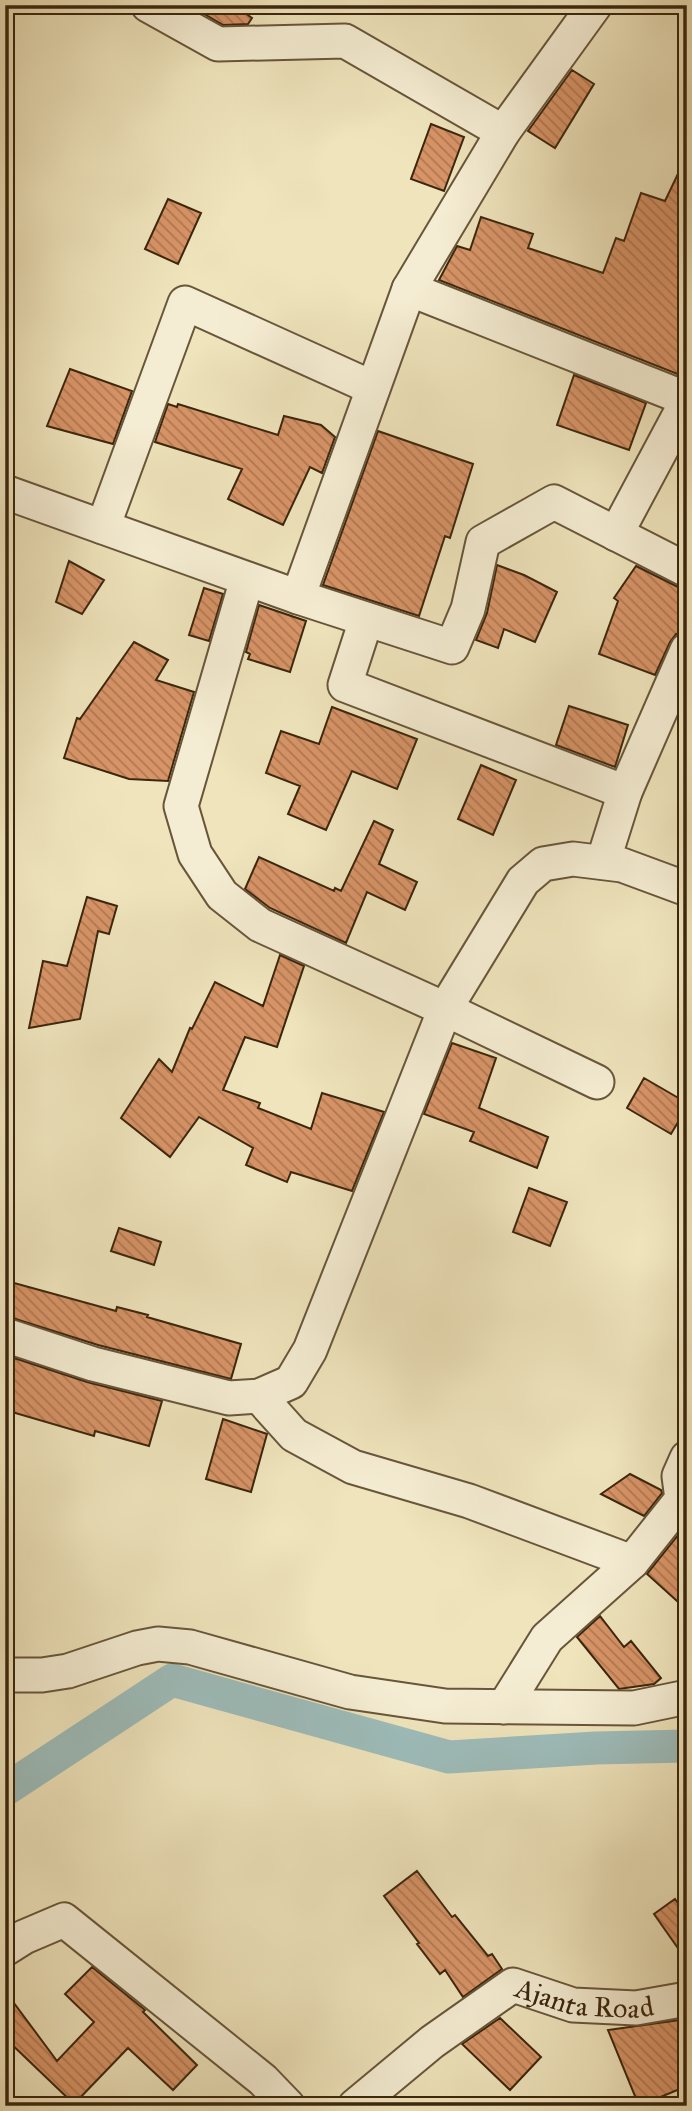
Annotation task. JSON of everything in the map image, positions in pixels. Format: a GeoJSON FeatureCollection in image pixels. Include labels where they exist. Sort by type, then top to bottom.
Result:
{"type":"FeatureCollection","features":[{"type":"Feature","properties":{"kind":"street"},"geometry":{"type":"LineString","coordinates":[[148,5],[218,44],[345,41],[503,132]]}},
{"type":"Feature","properties":{"kind":"street"},"geometry":{"type":"LineString","coordinates":[[298,597],[409,289],[503,132],[595,5]]}},
{"type":"Feature","properties":{"kind":"street"},"geometry":{"type":"LineString","coordinates":[[409,289],[687,400],[616,534]]}},
{"type":"Feature","properties":{"kind":"street"},"geometry":{"type":"LineString","coordinates":[[103,527],[185,303],[373,388]]}},
{"type":"Feature","properties":{"kind":"street"},"geometry":{"type":"LineString","coordinates":[[5,492],[298,597],[452,647],[468,609],[483,542],[554,502],[687,570]]}},
{"type":"Feature","properties":{"kind":"street"},"geometry":{"type":"LineString","coordinates":[[247,579],[181,806],[195,855],[222,895],[260,925],[597,1082]]}},
{"type":"Feature","properties":{"kind":"street"},"geometry":{"type":"LineString","coordinates":[[366,620],[345,685],[625,792]]}},
{"type":"Feature","properties":{"kind":"street"},"geometry":{"type":"LineString","coordinates":[[603,862],[625,792],[687,649]]}},
{"type":"Feature","properties":{"kind":"street"},"geometry":{"type":"LineString","coordinates":[[5,1335],[93,1364],[229,1398],[259,1396],[290,1382],[310,1350],[445,1009],[523,881],[543,864],[573,859],[622,865],[687,889]]}},
{"type":"Feature","properties":{"kind":"street"},"geometry":{"type":"LineString","coordinates":[[259,1396],[294,1435],[353,1467],[469,1501],[632,1562]]}},
{"type":"Feature","properties":{"kind":"street"},"geometry":{"type":"LineString","coordinates":[[504,1707],[547,1638],[632,1562],[682,1499],[679,1476],[687,1458]]}},
{"type":"Feature","properties":{"kind":"street"},"geometry":{"type":"LineString","coordinates":[[5,1675],[42,1675],[68,1671],[137,1648],[158,1644],[174,1645],[350,1692],[445,1706],[635,1708],[687,1697]]}},
{"type":"Feature","properties":{"kind":"street"},"geometry":{"type":"LineString","coordinates":[[5,1949],[24,1937],[64,1920],[263,2080],[288,2106]]}},
{"type":"Feature","properties":{"kind":"street","name":"Ajanta Road"},"geometry":{"type":"LineString","coordinates":[[355,2106],[432,2042],[513,1985],[573,2005],[636,2008],[687,1999]]}},
{"type":"Feature","properties":{"kind":"building"},"geometry":{"type":"Polygon","coordinates":[[[189,5],[234,5],[252,18],[248,24],[223,25],[189,5]]]}},
{"type":"Feature","properties":{"kind":"building"},"geometry":{"type":"Polygon","coordinates":[[[572,70],[594,84],[555,148],[528,131],[572,70]]]}},
{"type":"Feature","properties":{"kind":"building"},"geometry":{"type":"Polygon","coordinates":[[[431,124],[464,137],[444,191],[411,179],[431,124]]]}},
{"type":"Feature","properties":{"kind":"building"},"geometry":{"type":"Polygon","coordinates":[[[687,155],[687,357],[680,375],[439,280],[457,246],[470,250],[481,217],[533,234],[528,248],[603,273],[616,238],[624,241],[641,193],[665,201],[687,155]]]}},
{"type":"Feature","properties":{"kind":"building"},"geometry":{"type":"Polygon","coordinates":[[[168,199],[201,213],[178,264],[145,249],[168,199]]]}},
{"type":"Feature","properties":{"kind":"building"},"geometry":{"type":"Polygon","coordinates":[[[70,369],[132,391],[113,444],[47,426],[70,369]]]}},
{"type":"Feature","properties":{"kind":"building"},"geometry":{"type":"Polygon","coordinates":[[[574,375],[646,403],[629,450],[557,425],[574,375]]]}},
{"type":"Feature","properties":{"kind":"building"},"geometry":{"type":"Polygon","coordinates":[[[168,404],[177,407],[178,404],[278,435],[284,416],[321,425],[335,437],[322,473],[310,467],[283,525],[228,499],[242,469],[155,442],[168,404]]]}},
{"type":"Feature","properties":{"kind":"building"},"geometry":{"type":"Polygon","coordinates":[[[378,431],[473,464],[450,538],[445,536],[419,616],[323,585],[378,431]]]}},
{"type":"Feature","properties":{"kind":"building"},"geometry":{"type":"Polygon","coordinates":[[[69,561],[104,580],[82,614],[56,602],[69,561]]]}},
{"type":"Feature","properties":{"kind":"building"},"geometry":{"type":"Polygon","coordinates":[[[497,565],[557,592],[535,642],[504,629],[498,648],[476,640],[487,613],[497,565]]]}},
{"type":"Feature","properties":{"kind":"building"},"geometry":{"type":"Polygon","coordinates":[[[636,566],[687,589],[687,631],[676,634],[670,642],[655,675],[599,654],[618,601],[614,598],[636,566]]]}},
{"type":"Feature","properties":{"kind":"building"},"geometry":{"type":"Polygon","coordinates":[[[204,588],[223,594],[209,641],[189,635],[204,588]]]}},
{"type":"Feature","properties":{"kind":"building"},"geometry":{"type":"Polygon","coordinates":[[[259,605],[306,621],[290,672],[248,659],[250,654],[246,652],[259,605]]]}},
{"type":"Feature","properties":{"kind":"building"},"geometry":{"type":"Polygon","coordinates":[[[134,642],[168,660],[156,680],[194,692],[168,781],[129,779],[64,758],[77,718],[80,719],[134,642]]]}},
{"type":"Feature","properties":{"kind":"building"},"geometry":{"type":"Polygon","coordinates":[[[569,706],[628,725],[615,767],[556,745],[569,706]]]}},
{"type":"Feature","properties":{"kind":"building"},"geometry":{"type":"Polygon","coordinates":[[[332,707],[417,739],[397,789],[352,771],[326,830],[288,814],[300,786],[266,773],[281,731],[319,744],[332,707]]]}},
{"type":"Feature","properties":{"kind":"building"},"geometry":{"type":"Polygon","coordinates":[[[481,765],[516,780],[493,835],[458,819],[481,765]]]}},
{"type":"Feature","properties":{"kind":"building"},"geometry":{"type":"Polygon","coordinates":[[[374,821],[393,830],[379,864],[417,882],[405,910],[367,892],[346,943],[270,908],[245,889],[259,857],[334,891],[335,888],[341,891],[374,821]]]}},
{"type":"Feature","properties":{"kind":"building"},"geometry":{"type":"Polygon","coordinates":[[[87,897],[117,906],[109,934],[98,931],[80,1019],[29,1028],[43,961],[67,966],[87,897]]]}},
{"type":"Feature","properties":{"kind":"building"},"geometry":{"type":"Polygon","coordinates":[[[280,955],[304,966],[277,1047],[245,1037],[223,1090],[260,1103],[258,1108],[311,1129],[322,1093],[384,1112],[352,1191],[291,1172],[287,1182],[246,1165],[253,1148],[199,1117],[170,1157],[121,1118],[159,1059],[172,1072],[190,1028],[192,1029],[215,982],[263,1006],[280,955]]]}},
{"type":"Feature","properties":{"kind":"building"},"geometry":{"type":"Polygon","coordinates":[[[452,1043],[496,1058],[479,1108],[548,1137],[537,1168],[470,1141],[474,1132],[424,1114],[452,1043]]]}},
{"type":"Feature","properties":{"kind":"building"},"geometry":{"type":"Polygon","coordinates":[[[644,1078],[687,1103],[671,1134],[627,1108],[644,1078]]]}},
{"type":"Feature","properties":{"kind":"building"},"geometry":{"type":"Polygon","coordinates":[[[529,1188],[567,1202],[550,1246],[513,1232],[529,1188]]]}},
{"type":"Feature","properties":{"kind":"building"},"geometry":{"type":"Polygon","coordinates":[[[119,1228],[161,1242],[154,1265],[111,1251],[119,1228]]]}},
{"type":"Feature","properties":{"kind":"building"},"geometry":{"type":"Polygon","coordinates":[[[14,1283],[116,1311],[117,1307],[148,1315],[147,1317],[241,1344],[231,1379],[98,1345],[6,1316],[14,1283]]]}},
{"type":"Feature","properties":{"kind":"building"},"geometry":{"type":"Polygon","coordinates":[[[5,1355],[87,1382],[162,1401],[149,1446],[95,1431],[94,1436],[5,1410],[5,1355]]]}},
{"type":"Feature","properties":{"kind":"building"},"geometry":{"type":"Polygon","coordinates":[[[223,1419],[267,1434],[251,1492],[206,1479],[223,1419]]]}},
{"type":"Feature","properties":{"kind":"building"},"geometry":{"type":"Polygon","coordinates":[[[630,1474],[662,1493],[644,1516],[601,1494],[630,1474]]]}},
{"type":"Feature","properties":{"kind":"building"},"geometry":{"type":"Polygon","coordinates":[[[687,1524],[687,1610],[647,1574],[687,1524]]]}},
{"type":"Feature","properties":{"kind":"building"},"geometry":{"type":"Polygon","coordinates":[[[600,1616],[624,1647],[631,1641],[661,1678],[654,1684],[619,1689],[577,1637],[600,1616]]]}},
{"type":"Feature","properties":{"kind":"building"},"geometry":{"type":"Polygon","coordinates":[[[417,1871],[452,1917],[455,1915],[488,1956],[492,1954],[502,1969],[463,1997],[445,1970],[440,1974],[384,1896],[417,1871]]]}},
{"type":"Feature","properties":{"kind":"building"},"geometry":{"type":"Polygon","coordinates":[[[675,1899],[687,1916],[687,1961],[654,1914],[675,1899]]]}},
{"type":"Feature","properties":{"kind":"building"},"geometry":{"type":"Polygon","coordinates":[[[92,1967],[145,2010],[143,2012],[197,2065],[173,2090],[128,2048],[74,2104],[5,2038],[5,1991],[57,2061],[94,2022],[65,1994],[92,1967]]]}},
{"type":"Feature","properties":{"kind":"building"},"geometry":{"type":"Polygon","coordinates":[[[500,2018],[541,2057],[510,2090],[462,2044],[500,2018]]]}},
{"type":"Feature","properties":{"kind":"building"},"geometry":{"type":"Polygon","coordinates":[[[687,2019],[687,2086],[639,2106],[608,2030],[687,2019]]]}},
{"type":"Feature","properties":{"kind":"waterway"},"geometry":{"type":"LineString","coordinates":[[5,1790],[172,1680],[449,1757],[596,1748],[687,1746]]}}]}
